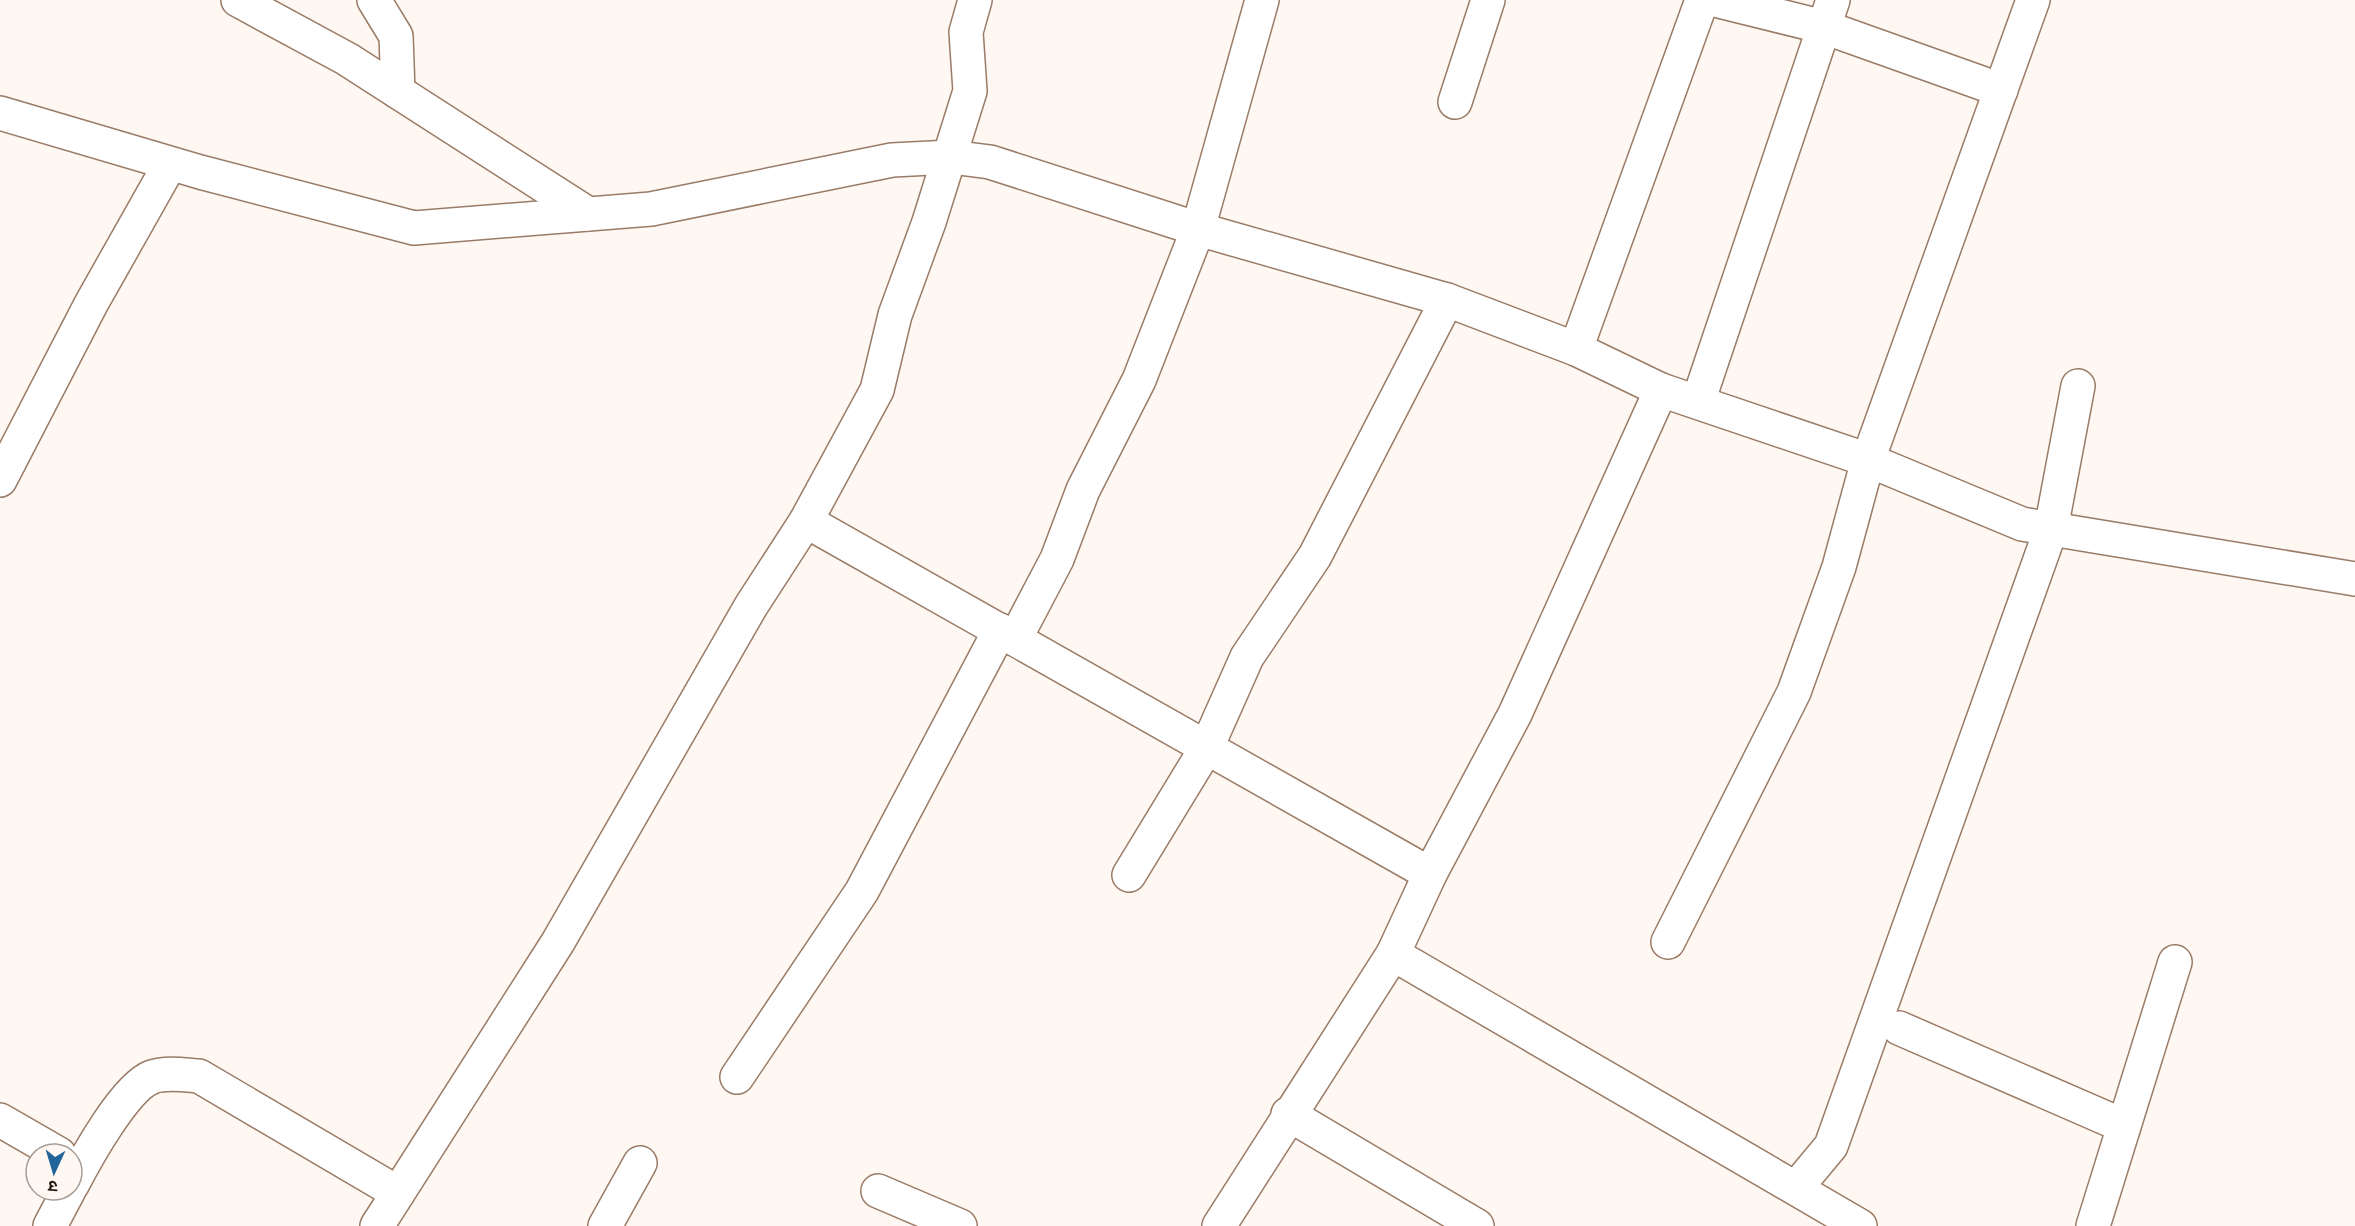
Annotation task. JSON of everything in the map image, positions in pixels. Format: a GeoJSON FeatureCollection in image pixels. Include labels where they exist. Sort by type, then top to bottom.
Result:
{"type":"FeatureCollection","features":[{"type":"Feature","properties":{"kind":"street"},"geometry":{"type":"LineString","coordinates":[[237,0],[347,59],[588,214]]}},
{"type":"Feature","properties":{"kind":"street"},"geometry":{"type":"LineString","coordinates":[[374,0],[396,36],[398,92]]}},
{"type":"Feature","properties":{"kind":"street"},"geometry":{"type":"LineString","coordinates":[[377,1226],[558,942],[751,606],[806,521],[877,390],[895,315],[951,157],[970,91],[966,32],[975,0]]}},
{"type":"Feature","properties":{"kind":"street"},"geometry":{"type":"LineString","coordinates":[[737,1077],[862,891],[1007,635],[1057,559],[1083,490],[1139,380],[1198,229],[1262,0]]}},
{"type":"Feature","properties":{"kind":"street"},"geometry":{"type":"LineString","coordinates":[[1455,102],[1488,0]]}},
{"type":"Feature","properties":{"kind":"street"},"geometry":{"type":"LineString","coordinates":[[1576,349],[1702,0]]}},
{"type":"Feature","properties":{"kind":"street"},"geometry":{"type":"LineString","coordinates":[[1715,0],[1829,14],[2001,90]]}},
{"type":"Feature","properties":{"kind":"street"},"geometry":{"type":"LineString","coordinates":[[1668,942],[1794,692],[1839,567],[1868,460],[2033,0]]}},
{"type":"Feature","properties":{"kind":"street"},"geometry":{"type":"LineString","coordinates":[[1698,402],[1829,14]]}},
{"type":"Feature","properties":{"kind":"street"},"geometry":{"type":"LineString","coordinates":[[0,113],[170,164],[414,228],[651,209],[892,160],[951,157],[990,162],[1198,229],[1447,300],[1576,349],[1661,390],[1868,460],[2022,524],[2355,579]]}},
{"type":"Feature","properties":{"kind":"street"},"geometry":{"type":"LineString","coordinates":[[0,480],[91,304],[170,164]]}},
{"type":"Feature","properties":{"kind":"street"},"geometry":{"type":"LineString","coordinates":[[1129,875],[1207,747],[1247,657],[1316,556],[1447,300]]}},
{"type":"Feature","properties":{"kind":"street"},"geometry":{"type":"LineString","coordinates":[[1796,1188],[1831,1146],[2051,529],[2079,386]]}},
{"type":"Feature","properties":{"kind":"street"},"geometry":{"type":"LineString","coordinates":[[1219,1226],[1288,1114],[1393,954],[1430,874],[1515,714],[1661,390]]}},
{"type":"Feature","properties":{"kind":"street"},"geometry":{"type":"LineString","coordinates":[[806,521],[1430,874]]}},
{"type":"Feature","properties":{"kind":"street"},"geometry":{"type":"LineString","coordinates":[[1393,954],[1860,1226]]}},
{"type":"Feature","properties":{"kind":"street"},"geometry":{"type":"LineString","coordinates":[[2093,1226],[2175,962]]}},
{"type":"Feature","properties":{"kind":"street"},"geometry":{"type":"LineString","coordinates":[[1899,1028],[2124,1126]]}},
{"type":"Feature","properties":{"kind":"street"},"geometry":{"type":"LineString","coordinates":[[84,1154],[127,1096],[152,1077],[179,1074],[199,1076],[398,1193]]}},
{"type":"Feature","properties":{"kind":"street"},"geometry":{"type":"LineString","coordinates":[[1288,1114],[1477,1226]]}},
{"type":"Feature","properties":{"kind":"street"},"geometry":{"type":"LineString","coordinates":[[0,1120],[31,1142]]}},
{"type":"Feature","properties":{"kind":"street"},"geometry":{"type":"LineString","coordinates":[[605,1226],[640,1163]]}},
{"type":"Feature","properties":{"kind":"street"},"geometry":{"type":"LineString","coordinates":[[878,1191],[960,1226]]}},
{"type":"Feature","properties":{"kind":"street"},"geometry":{"type":"LineString","coordinates":[[50,1226],[59,1202]]}}]}
